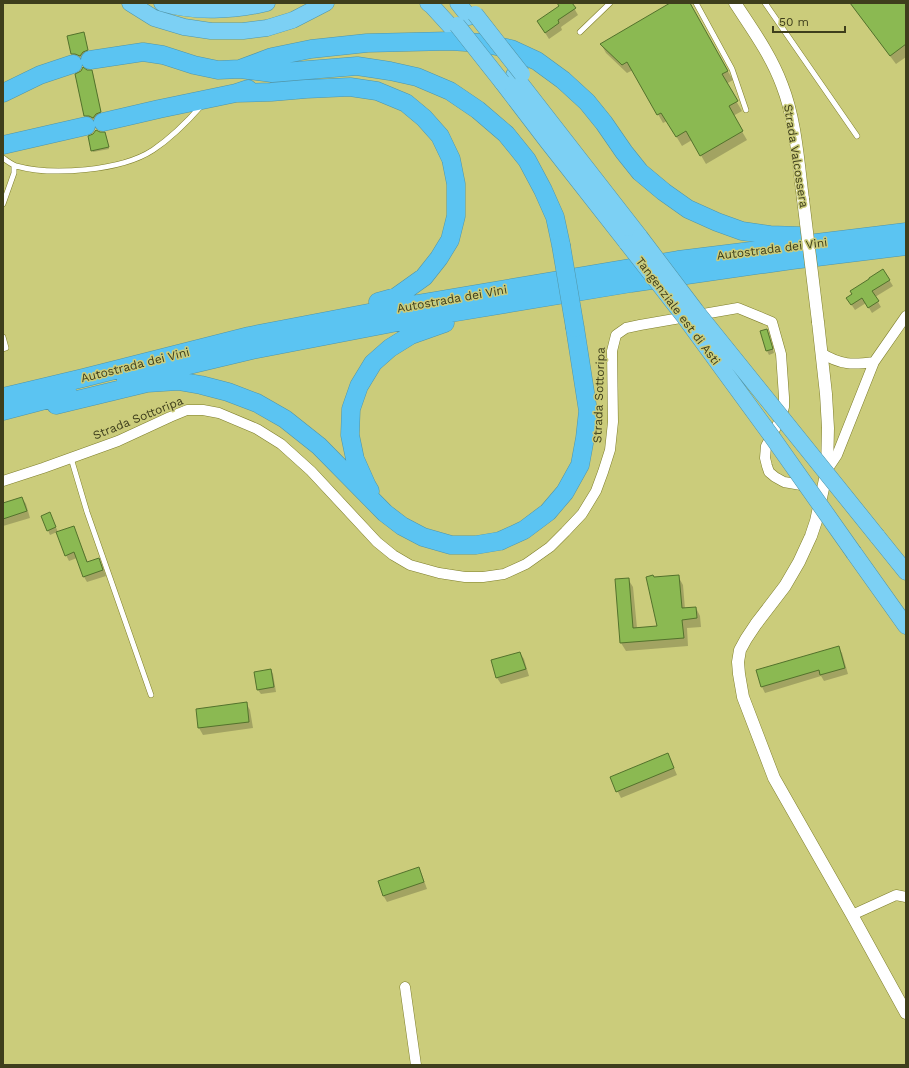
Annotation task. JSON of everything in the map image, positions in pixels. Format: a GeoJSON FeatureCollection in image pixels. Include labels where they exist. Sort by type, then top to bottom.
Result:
{"type":"FeatureCollection","features":[{"type":"Feature","properties":{"kind":"highway"},"geometry":{"type":"LineString","coordinates":[[130,3],[154,18],[184,27],[211,31],[237,31],[267,28],[293,20],[326,3]]}},
{"type":"Feature","properties":{"kind":"highway"},"geometry":{"type":"LineString","coordinates":[[162,3],[196,9],[228,9],[268,3]]}},
{"type":"Feature","properties":{"kind":"highway"},"geometry":{"type":"LineString","coordinates":[[428,3],[432,6],[464,17],[508,79],[518,112],[553,138]]}},
{"type":"Feature","properties":{"kind":"highway","name":"Tangenziale est di Asti"},"geometry":{"type":"LineString","coordinates":[[441,3],[464,17]]}},
{"type":"Feature","properties":{"kind":"highway","name":"Tangenziale est di Asti"},"geometry":{"type":"LineString","coordinates":[[458,3],[464,17],[508,79],[633,240],[696,311],[906,572]]}},
{"type":"Feature","properties":{"kind":"highway"},"geometry":{"type":"LineString","coordinates":[[240,69],[272,57],[311,50],[367,43],[450,41],[481,43],[511,49],[537,61],[563,80],[586,102],[640,172],[688,209],[717,222],[742,231],[770,235],[796,236],[906,223]]}},
{"type":"Feature","properties":{"kind":"highway"},"geometry":{"type":"LineString","coordinates":[[3,418],[146,383],[178,382],[201,385],[228,392],[257,403],[286,419],[319,446],[385,513],[402,526],[423,537],[451,545],[476,546],[500,541],[524,530],[548,512],[565,492],[580,465],[588,410],[555,217],[544,190],[527,160],[506,134],[478,110],[450,91],[417,77],[390,70],[357,66],[272,73],[240,69],[218,70],[194,65],[163,55],[143,52],[90,60]]}},
{"type":"Feature","properties":{"kind":"highway"},"geometry":{"type":"LineString","coordinates":[[3,93],[40,75],[73,64]]}},
{"type":"Feature","properties":{"kind":"highway"},"geometry":{"type":"LineString","coordinates":[[103,122],[236,93],[314,69]]}},
{"type":"Feature","properties":{"kind":"highway"},"geometry":{"type":"LineString","coordinates":[[236,93],[350,87],[377,91],[406,103],[424,118],[440,136],[451,159],[456,184],[456,216],[450,240],[439,258],[424,277],[396,298],[323,314],[249,336]]}},
{"type":"Feature","properties":{"kind":"highway"},"geometry":{"type":"LineString","coordinates":[[3,145],[86,126]]}},
{"type":"Feature","properties":{"kind":"highway","name":"Autostrada dei Vini"},"geometry":{"type":"LineString","coordinates":[[3,397],[249,336],[413,305],[678,260],[906,232]]}},
{"type":"Feature","properties":{"kind":"highway","name":"Tangenziale est di Asti"},"geometry":{"type":"LineString","coordinates":[[633,240],[683,315],[766,427],[906,626]]}},
{"type":"Feature","properties":{"kind":"highway","name":"Autostrada dei Vini"},"geometry":{"type":"LineString","coordinates":[[3,411],[252,350],[408,320],[631,283],[792,260],[906,246]]}},
{"type":"Feature","properties":{"kind":"highway"},"geometry":{"type":"LineString","coordinates":[[385,513],[367,486],[355,459],[350,435],[351,409],[359,386],[373,363],[390,348],[411,335],[440,324],[608,295],[631,283]]}},
{"type":"Feature","properties":{"kind":"street","name":"Strada Valcossera"},"geometry":{"type":"LineString","coordinates":[[735,3],[764,48],[782,85],[793,125],[818,322],[826,394],[828,428],[827,470],[816,521],[811,536],[799,562],[785,586],[756,624],[740,650],[738,662],[739,674],[743,697],[774,778],[906,1013]]}},
{"type":"Feature","properties":{"kind":"street","name":"Strada Sottoripa"},"geometry":{"type":"LineString","coordinates":[[3,480],[43,468],[118,441],[187,410],[203,410],[219,413],[257,429],[281,444],[311,471],[377,542],[393,556],[410,565],[439,574],[465,577],[483,577],[504,574],[526,564],[555,542],[582,514],[596,491],[610,450],[614,422],[612,351],[616,336],[626,328],[738,308],[772,322],[781,354],[784,407],[781,418],[766,446],[766,466],[769,472],[784,482],[811,487],[822,492]]}},
{"type":"Feature","properties":{"kind":"street"},"geometry":{"type":"LineString","coordinates":[[827,470],[837,455],[874,362],[906,316]]}},
{"type":"Feature","properties":{"kind":"street"},"geometry":{"type":"LineString","coordinates":[[821,353],[832,360],[844,363],[860,364],[874,362]]}},
{"type":"Feature","properties":{"kind":"street"},"geometry":{"type":"LineString","coordinates":[[852,915],[896,895],[906,897]]}},
{"type":"Feature","properties":{"kind":"street"},"geometry":{"type":"LineString","coordinates":[[405,987],[416,1065]]}},
{"type":"Feature","properties":{"kind":"lane"},"geometry":{"type":"LineString","coordinates":[[580,32],[610,3]]}},
{"type":"Feature","properties":{"kind":"lane"},"geometry":{"type":"LineString","coordinates":[[696,3],[732,68],[746,110]]}},
{"type":"Feature","properties":{"kind":"lane"},"geometry":{"type":"LineString","coordinates":[[765,3],[857,136]]}},
{"type":"Feature","properties":{"kind":"lane"},"geometry":{"type":"LineString","coordinates":[[3,158],[14,166],[38,170],[78,171],[128,162],[152,151],[175,132],[209,99]]}},
{"type":"Feature","properties":{"kind":"lane"},"geometry":{"type":"LineString","coordinates":[[3,204],[14,173],[14,166]]}},
{"type":"Feature","properties":{"kind":"lane"},"geometry":{"type":"LineString","coordinates":[[3,337],[6,348],[3,349]]}},
{"type":"Feature","properties":{"kind":"lane"},"geometry":{"type":"LineString","coordinates":[[71,458],[87,512],[151,695]]}},
{"type":"Feature","properties":{"kind":"building"},"geometry":{"type":"Polygon","coordinates":[[[557,3],[572,3],[576,8],[558,20],[559,23],[545,33],[537,21],[559,6],[557,3]]]}},
{"type":"Feature","properties":{"kind":"building"},"geometry":{"type":"Polygon","coordinates":[[[670,3],[690,3],[728,71],[722,74],[738,101],[729,106],[743,131],[700,156],[686,131],[676,137],[661,113],[657,115],[627,62],[622,65],[600,44],[670,3]]]}},
{"type":"Feature","properties":{"kind":"building"},"geometry":{"type":"Polygon","coordinates":[[[850,3],[906,3],[906,44],[890,56],[850,3]]]}},
{"type":"Feature","properties":{"kind":"building"},"geometry":{"type":"Polygon","coordinates":[[[84,32],[88,50],[83,52],[80,56],[71,54],[67,36],[84,32]]]}},
{"type":"Feature","properties":{"kind":"building"},"geometry":{"type":"Polygon","coordinates":[[[83,67],[87,70],[92,70],[101,112],[96,114],[93,118],[84,116],[75,74],[81,71],[83,67]]]}},
{"type":"Feature","properties":{"kind":"building"},"geometry":{"type":"Polygon","coordinates":[[[96,130],[105,132],[109,147],[91,151],[88,136],[93,134],[96,130]]]}},
{"type":"Feature","properties":{"kind":"building"},"geometry":{"type":"Polygon","coordinates":[[[883,269],[890,280],[872,291],[879,301],[868,308],[862,298],[851,305],[846,298],[852,294],[850,291],[883,269]]]}},
{"type":"Feature","properties":{"kind":"building"},"geometry":{"type":"Polygon","coordinates":[[[767,329],[773,349],[766,351],[760,331],[767,329]]]}},
{"type":"Feature","properties":{"kind":"building"},"geometry":{"type":"Polygon","coordinates":[[[22,497],[27,511],[3,519],[3,503],[22,497]]]}},
{"type":"Feature","properties":{"kind":"building"},"geometry":{"type":"Polygon","coordinates":[[[50,512],[56,527],[47,531],[41,516],[50,512]]]}},
{"type":"Feature","properties":{"kind":"building"},"geometry":{"type":"Polygon","coordinates":[[[74,526],[87,562],[99,558],[103,570],[83,577],[74,552],[65,556],[56,532],[74,526]]]}},
{"type":"Feature","properties":{"kind":"building"},"geometry":{"type":"Polygon","coordinates":[[[653,575],[654,577],[679,575],[682,608],[696,607],[697,618],[682,620],[684,638],[620,643],[615,579],[629,578],[633,628],[657,626],[646,577],[653,575]]]}},
{"type":"Feature","properties":{"kind":"building"},"geometry":{"type":"Polygon","coordinates":[[[839,646],[845,668],[820,675],[819,670],[761,687],[756,670],[839,646]]]}},
{"type":"Feature","properties":{"kind":"building"},"geometry":{"type":"Polygon","coordinates":[[[520,652],[526,669],[496,678],[491,660],[520,652]]]}},
{"type":"Feature","properties":{"kind":"building"},"geometry":{"type":"Polygon","coordinates":[[[271,669],[274,687],[257,690],[254,672],[271,669]]]}},
{"type":"Feature","properties":{"kind":"building"},"geometry":{"type":"Polygon","coordinates":[[[247,702],[249,722],[198,728],[196,709],[247,702]]]}},
{"type":"Feature","properties":{"kind":"building"},"geometry":{"type":"Polygon","coordinates":[[[668,753],[674,768],[616,792],[610,777],[668,753]]]}},
{"type":"Feature","properties":{"kind":"building"},"geometry":{"type":"Polygon","coordinates":[[[419,867],[424,882],[383,896],[378,881],[419,867]]]}}]}
